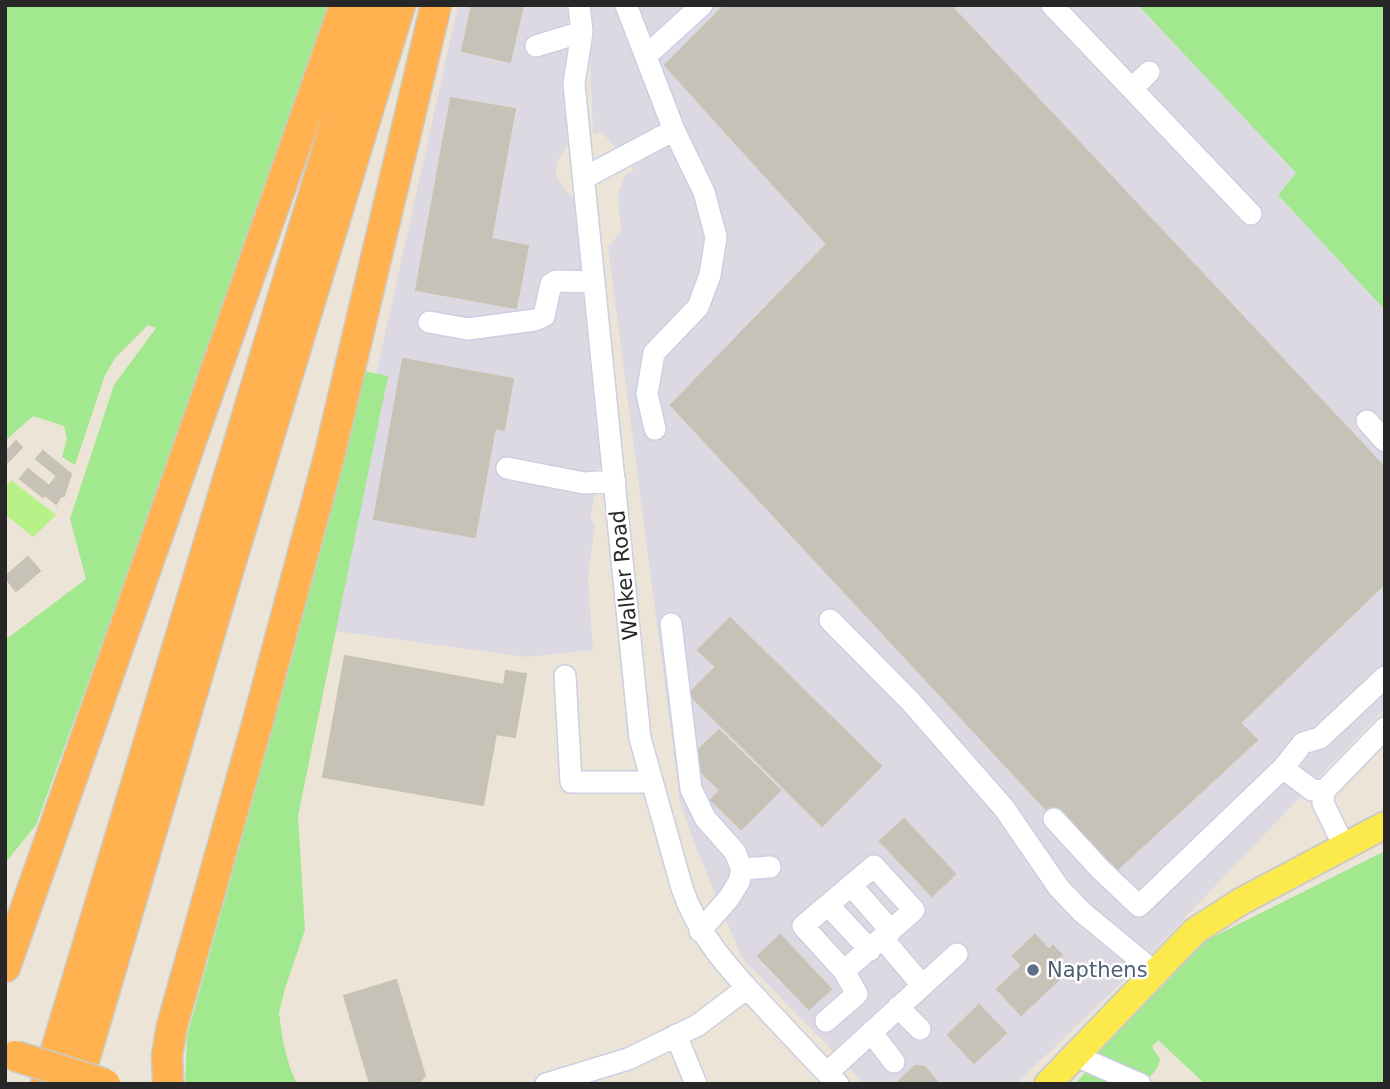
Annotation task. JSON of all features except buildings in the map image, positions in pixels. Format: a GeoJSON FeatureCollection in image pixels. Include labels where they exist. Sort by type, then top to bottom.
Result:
{"type":"FeatureCollection","features":[{"type":"Feature","properties":{"kind":"highway"},"geometry":{"type":"LineString","coordinates":[[5,967],[345,5]]}},
{"type":"Feature","properties":{"kind":"highway"},"geometry":{"type":"LineString","coordinates":[[46,1084],[371,5]]}},
{"type":"Feature","properties":{"kind":"highway"},"geometry":{"type":"LineString","coordinates":[[77,1084],[216,611],[400,5]]}},
{"type":"Feature","properties":{"kind":"highway"},"geometry":{"type":"LineString","coordinates":[[168,1084],[167,1055],[172,1026],[258,721],[328,457],[436,5]]}},
{"type":"Feature","properties":{"kind":"highway"},"geometry":{"type":"LineString","coordinates":[[10,1054],[105,1084]]}},
{"type":"Feature","properties":{"kind":"main road"},"geometry":{"type":"LineString","coordinates":[[1048,1084],[1195,932],[1217,916],[1385,825]]}},
{"type":"Feature","properties":{"kind":"street","name":"Walker Road"},"geometry":{"type":"LineString","coordinates":[[579,5],[582,32],[574,84],[640,738],[685,898],[700,930],[747,988],[833,1078]]}},
{"type":"Feature","properties":{"kind":"street"},"geometry":{"type":"LineString","coordinates":[[626,5],[674,130],[704,192],[716,237],[710,275],[698,307],[654,353],[647,394],[655,429]]}},
{"type":"Feature","properties":{"kind":"street"},"geometry":{"type":"LineString","coordinates":[[646,55],[702,5]]}},
{"type":"Feature","properties":{"kind":"street"},"geometry":{"type":"LineString","coordinates":[[1052,5],[1251,214]]}},
{"type":"Feature","properties":{"kind":"street"},"geometry":{"type":"LineString","coordinates":[[536,46],[582,32]]}},
{"type":"Feature","properties":{"kind":"street"},"geometry":{"type":"LineString","coordinates":[[1132,89],[1149,72]]}},
{"type":"Feature","properties":{"kind":"street"},"geometry":{"type":"LineString","coordinates":[[584,178],[674,130]]}},
{"type":"Feature","properties":{"kind":"street"},"geometry":{"type":"LineString","coordinates":[[429,322],[468,329],[535,320],[544,316],[551,284],[556,281],[594,282]]}},
{"type":"Feature","properties":{"kind":"street"},"geometry":{"type":"LineString","coordinates":[[1367,421],[1385,441]]}},
{"type":"Feature","properties":{"kind":"street"},"geometry":{"type":"LineString","coordinates":[[507,468],[584,483],[615,481]]}},
{"type":"Feature","properties":{"kind":"street"},"geometry":{"type":"LineString","coordinates":[[830,620],[911,702],[1004,808],[1059,888],[1082,912],[1156,973]]}},
{"type":"Feature","properties":{"kind":"street"},"geometry":{"type":"LineString","coordinates":[[671,624],[691,789],[705,818],[735,852],[742,869],[739,882],[729,898],[700,930]]}},
{"type":"Feature","properties":{"kind":"street"},"geometry":{"type":"LineString","coordinates":[[565,676],[571,782],[652,782]]}},
{"type":"Feature","properties":{"kind":"street"},"geometry":{"type":"LineString","coordinates":[[1054,819],[1139,906],[1283,768],[1303,743],[1320,738],[1385,677]]}},
{"type":"Feature","properties":{"kind":"street"},"geometry":{"type":"LineString","coordinates":[[1344,846],[1323,803],[1324,791],[1385,728]]}},
{"type":"Feature","properties":{"kind":"street"},"geometry":{"type":"LineString","coordinates":[[1283,768],[1312,790],[1324,791]]}},
{"type":"Feature","properties":{"kind":"street"},"geometry":{"type":"LineString","coordinates":[[826,1021],[858,994],[844,971],[803,926],[874,866],[914,910],[844,971]]}},
{"type":"Feature","properties":{"kind":"street"},"geometry":{"type":"LineString","coordinates":[[742,869],[770,867]]}},
{"type":"Feature","properties":{"kind":"street"},"geometry":{"type":"LineString","coordinates":[[851,885],[881,940],[922,985]]}},
{"type":"Feature","properties":{"kind":"street"},"geometry":{"type":"LineString","coordinates":[[828,905],[881,940]]}},
{"type":"Feature","properties":{"kind":"street"},"geometry":{"type":"LineString","coordinates":[[833,1078],[871,1032],[957,954]]}},
{"type":"Feature","properties":{"kind":"street"},"geometry":{"type":"LineString","coordinates":[[546,1084],[628,1059],[698,1026],[747,988]]}},
{"type":"Feature","properties":{"kind":"street"},"geometry":{"type":"LineString","coordinates":[[898,1007],[920,1029]]}},
{"type":"Feature","properties":{"kind":"street"},"geometry":{"type":"LineString","coordinates":[[871,1032],[894,1062]]}},
{"type":"Feature","properties":{"kind":"street"},"geometry":{"type":"LineString","coordinates":[[676,1035],[696,1084]]}},
{"type":"Feature","properties":{"kind":"street"},"geometry":{"type":"LineString","coordinates":[[1076,1056],[1140,1084]]}},
{"type":"Feature","properties":{"kind":"shaded area"},"geometry":{"type":"Polygon","coordinates":[[[458,5],[571,5],[573,16],[568,21],[572,136],[557,163],[556,176],[569,194],[579,201],[602,464],[600,468],[591,471],[594,500],[590,517],[595,525],[588,577],[593,650],[526,657],[313,628],[375,379],[458,5]]]}},
{"type":"Feature","properties":{"kind":"shaded area"},"geometry":{"type":"Polygon","coordinates":[[[592,5],[1138,5],[1296,173],[1278,195],[1385,310],[1385,708],[1143,962],[1016,1084],[865,1084],[742,958],[693,840],[680,802],[608,247],[621,232],[618,195],[625,175],[634,170],[602,132],[593,134],[588,19],[592,5]]]}},
{"type":"Feature","properties":{"kind":"green space"},"geometry":{"type":"Polygon","coordinates":[[[5,5],[335,5],[36,825],[5,863],[5,640],[86,579],[70,519],[114,385],[156,328],[148,325],[116,357],[105,375],[75,465],[62,457],[67,439],[64,426],[33,416],[5,441],[5,5]]]}},
{"type":"Feature","properties":{"kind":"green space"},"geometry":{"type":"Polygon","coordinates":[[[1138,5],[1385,5],[1385,310],[1278,195],[1296,173],[1138,5]]]}},
{"type":"Feature","properties":{"kind":"green space"},"geometry":{"type":"Polygon","coordinates":[[[364,371],[388,376],[298,816],[305,930],[279,1013],[283,1042],[297,1084],[185,1084],[187,1036],[296,643],[364,371]]]}},
{"type":"Feature","properties":{"kind":"green space"},"geometry":{"type":"Polygon","coordinates":[[[11,480],[56,515],[33,537],[5,514],[5,489],[11,480]]]}},
{"type":"Feature","properties":{"kind":"green space"},"geometry":{"type":"Polygon","coordinates":[[[1385,851],[1385,1084],[1205,1084],[1158,1040],[1152,1047],[1160,1059],[1155,1070],[1146,1079],[1089,1056],[1203,942],[1385,851]]]}},
{"type":"Feature","properties":{"kind":"green space"},"geometry":{"type":"Polygon","coordinates":[[[1098,1071],[1131,1084],[1075,1084],[1085,1073],[1098,1071]]]}},
{"type":"Feature","properties":{"kind":"place","name":"Napthens"},"geometry":{"type":"Point","coordinates":[1033,970]}}]}
